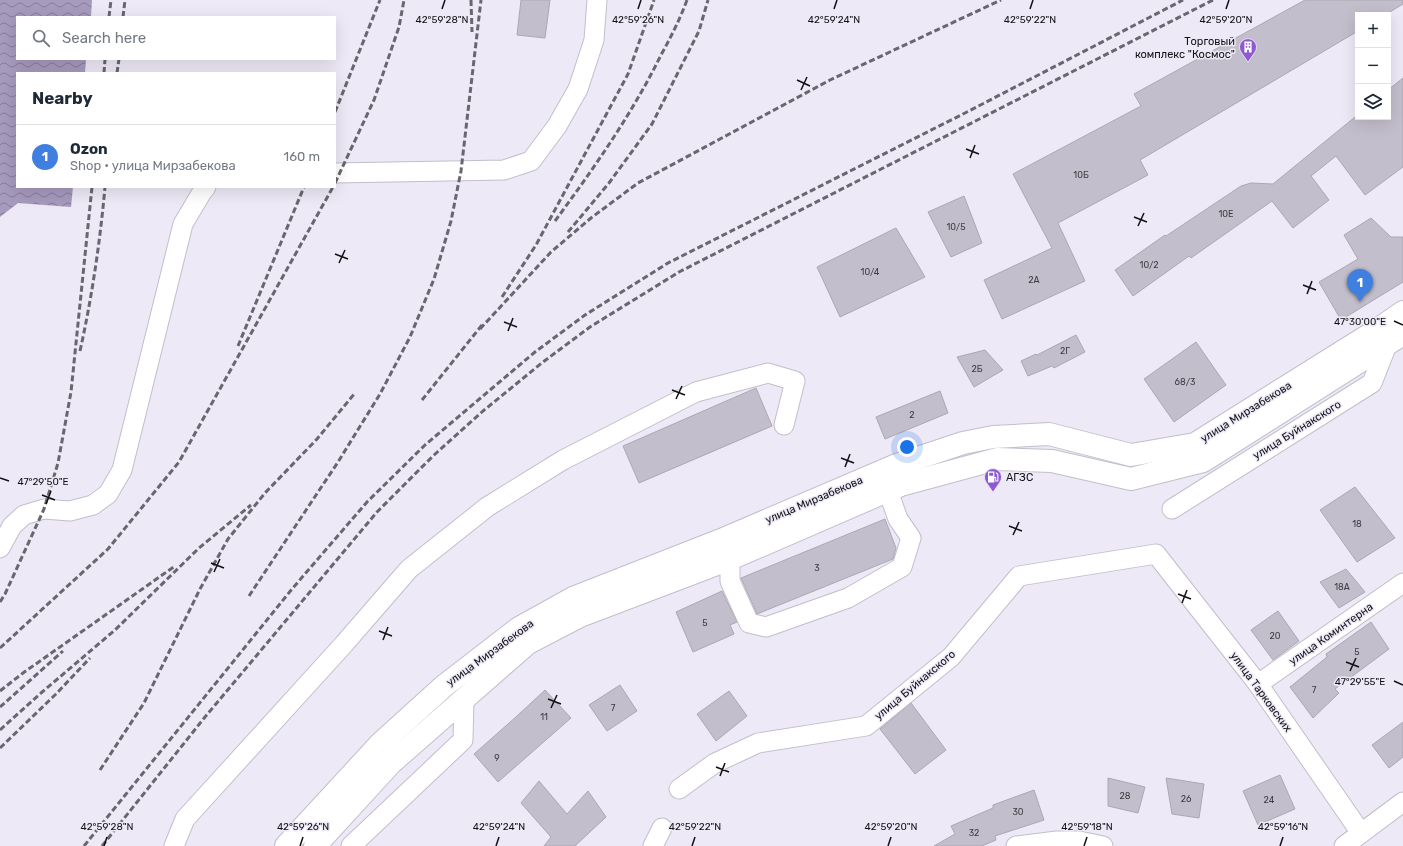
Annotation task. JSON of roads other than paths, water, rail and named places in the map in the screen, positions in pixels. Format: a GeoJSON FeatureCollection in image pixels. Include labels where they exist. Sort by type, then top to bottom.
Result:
{"type":"FeatureCollection","features":[{"type":"Feature","properties":{"kind":"main road","name":"улица Мирзабекова"},"geometry":{"type":"LineString","coordinates":[[315,846],[391,763],[464,699],[528,643],[573,620],[730,559],[902,485],[998,459],[1052,461],[1131,479],[1203,461],[1389,336],[1403,312]]}},
{"type":"Feature","properties":{"kind":"main road","name":"улица Мирзабекова"},"geometry":{"type":"LineString","coordinates":[[286,846],[380,744],[444,686],[519,628],[573,598],[721,540],[894,466],[963,443],[993,437],[1049,434],[1131,455],[1195,444],[1389,336]]}},
{"type":"Feature","properties":{"kind":"street"},"geometry":{"type":"LineString","coordinates":[[336,172],[504,170],[531,161],[558,126],[578,89],[594,40],[597,0]]}},
{"type":"Feature","properties":{"kind":"street"},"geometry":{"type":"LineString","coordinates":[[0,548],[12,526],[24,515],[44,510],[70,511],[93,505],[108,494],[122,470],[183,224],[205,188]]}},
{"type":"Feature","properties":{"kind":"street","name":"улица Буйнакского"},"geometry":{"type":"LineString","coordinates":[[1172,509],[1372,383],[1389,336]]}},
{"type":"Feature","properties":{"kind":"street"},"geometry":{"type":"LineString","coordinates":[[174,846],[185,819],[344,644],[409,569],[487,507],[563,460],[696,392],[768,373],[795,381],[784,425]]}},
{"type":"Feature","properties":{"kind":"street"},"geometry":{"type":"LineString","coordinates":[[730,559],[730,581],[749,623],[766,627],[848,598],[902,567],[911,538],[898,519],[888,491]]}},
{"type":"Feature","properties":{"kind":"street","name":"улица Буйнакского"},"geometry":{"type":"LineString","coordinates":[[679,789],[715,763],[758,743],[866,726],[951,657],[1019,576],[1156,554]]}},
{"type":"Feature","properties":{"kind":"street","name":"улица Тарковских"},"geometry":{"type":"LineString","coordinates":[[1156,554],[1258,684],[1360,834]]}},
{"type":"Feature","properties":{"kind":"street","name":"улица Коминтерна"},"geometry":{"type":"LineString","coordinates":[[1258,684],[1403,583]]}},
{"type":"Feature","properties":{"kind":"street"},"geometry":{"type":"LineString","coordinates":[[351,846],[463,740],[464,699]]}},
{"type":"Feature","properties":{"kind":"street"},"geometry":{"type":"LineString","coordinates":[[1344,846],[1403,802]]}},
{"type":"Feature","properties":{"kind":"street"},"geometry":{"type":"LineString","coordinates":[[653,846],[662,828]]}},
{"type":"Feature","properties":{"kind":"street"},"geometry":{"type":"LineString","coordinates":[[1016,846],[1056,841],[1079,841],[1103,846]]}},
{"type":"Feature","properties":{"kind":"water"},"geometry":{"type":"Polygon","coordinates":[[[0,0],[92,0],[91,16],[16,16],[16,60],[86,60],[85,72],[16,72],[16,188],[73,188],[71,207],[18,203],[0,217],[0,0]]]}},
{"type":"Feature","properties":{"kind":"railway"},"geometry":{"type":"LineString","coordinates":[[109,16],[111,0]]}},
{"type":"Feature","properties":{"kind":"railway"},"geometry":{"type":"LineString","coordinates":[[123,16],[125,0]]}},
{"type":"Feature","properties":{"kind":"railway"},"geometry":{"type":"LineString","coordinates":[[336,110],[380,0]]}},
{"type":"Feature","properties":{"kind":"railway"},"geometry":{"type":"LineString","coordinates":[[336,181],[374,100],[399,27],[404,0]]}},
{"type":"Feature","properties":{"kind":"railway"},"geometry":{"type":"LineString","coordinates":[[471,0],[472,32]]}},
{"type":"Feature","properties":{"kind":"railway"},"geometry":{"type":"LineString","coordinates":[[249,596],[338,462],[380,394],[410,337],[434,279],[451,221],[461,171],[481,0]]}},
{"type":"Feature","properties":{"kind":"railway"},"geometry":{"type":"LineString","coordinates":[[502,297],[536,245],[628,74],[654,0]]}},
{"type":"Feature","properties":{"kind":"railway"},"geometry":{"type":"LineString","coordinates":[[555,221],[598,161],[638,98],[672,35],[687,0]]}},
{"type":"Feature","properties":{"kind":"railway"},"geometry":{"type":"LineString","coordinates":[[568,232],[609,183],[652,124],[699,31],[708,0]]}},
{"type":"Feature","properties":{"kind":"railway"},"geometry":{"type":"LineString","coordinates":[[480,329],[551,252],[591,218],[638,183],[830,80],[1001,0]]}},
{"type":"Feature","properties":{"kind":"railway"},"geometry":{"type":"LineString","coordinates":[[84,846],[292,589],[367,502],[425,445],[535,352],[585,315],[668,263],[965,113],[1183,0]]}},
{"type":"Feature","properties":{"kind":"railway"},"geometry":{"type":"LineString","coordinates":[[102,846],[205,717],[377,512],[433,456],[483,411],[543,362],[590,327],[679,272],[1213,0]]}},
{"type":"Feature","properties":{"kind":"railway"},"geometry":{"type":"LineString","coordinates":[[104,72],[105,60]]}},
{"type":"Feature","properties":{"kind":"railway"},"geometry":{"type":"LineString","coordinates":[[117,72],[119,60]]}},
{"type":"Feature","properties":{"kind":"railway"},"geometry":{"type":"LineString","coordinates":[[0,602],[44,509],[58,463],[71,392],[92,188]]}},
{"type":"Feature","properties":{"kind":"railway"},"geometry":{"type":"LineString","coordinates":[[80,351],[95,269],[105,188]]}},
{"type":"Feature","properties":{"kind":"railway"},"geometry":{"type":"LineString","coordinates":[[238,346],[304,188]]}},
{"type":"Feature","properties":{"kind":"railway"},"geometry":{"type":"LineString","coordinates":[[0,648],[108,549],[179,462],[332,188]]}},
{"type":"Feature","properties":{"kind":"railway"},"geometry":{"type":"LineString","coordinates":[[422,400],[482,325]]}},
{"type":"Feature","properties":{"kind":"railway"},"geometry":{"type":"LineString","coordinates":[[100,770],[144,703],[200,589],[228,539],[265,493],[317,439],[355,393]]}},
{"type":"Feature","properties":{"kind":"railway"},"geometry":{"type":"LineString","coordinates":[[0,730],[115,630],[199,548],[251,505]]}},
{"type":"Feature","properties":{"kind":"railway"},"geometry":{"type":"LineString","coordinates":[[0,691],[23,673],[175,566]]}},
{"type":"Feature","properties":{"kind":"railway"},"geometry":{"type":"LineString","coordinates":[[0,707],[63,651]]}},
{"type":"Feature","properties":{"kind":"railway"},"geometry":{"type":"LineString","coordinates":[[0,748],[56,694],[90,658]]}},
{"type":"Feature","properties":{"kind":"place","name":"Торговый комплекс \"Космос\""},"geometry":{"type":"Point","coordinates":[1248,62]}},
{"type":"Feature","properties":{"kind":"place","name":"Ozon"},"geometry":{"type":"Point","coordinates":[1360,302]}},
{"type":"Feature","properties":{"kind":"place","name":"АГЗС"},"geometry":{"type":"Point","coordinates":[993,492]}}]}
